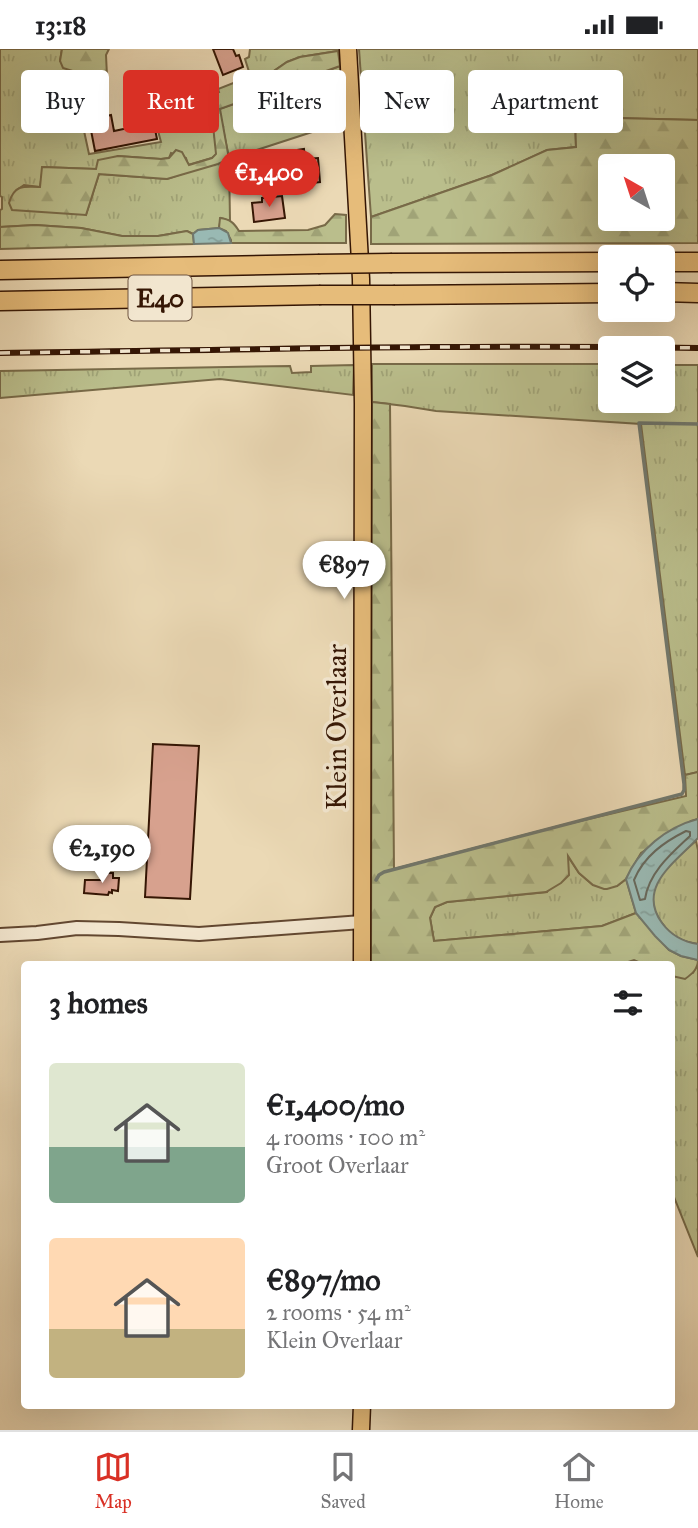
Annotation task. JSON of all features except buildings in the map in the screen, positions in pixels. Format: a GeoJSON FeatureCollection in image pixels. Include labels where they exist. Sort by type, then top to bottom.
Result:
{"type":"FeatureCollection","features":[{"type":"Feature","properties":{"kind":"highway","name":"E40"},"geometry":{"type":"LineString","coordinates":[[0,270],[598,262]]}},
{"type":"Feature","properties":{"kind":"highway"},"geometry":{"type":"LineString","coordinates":[[675,262],[698,262]]}},
{"type":"Feature","properties":{"kind":"highway"},"geometry":{"type":"LineString","coordinates":[[675,292],[698,293]]}},
{"type":"Feature","properties":{"kind":"highway","name":"E40"},"geometry":{"type":"LineString","coordinates":[[0,301],[598,293]]}},
{"type":"Feature","properties":{"kind":"main road","name":"Klein Overlaar"},"geometry":{"type":"LineString","coordinates":[[348,49],[361,279],[363,404],[362,961]]}},
{"type":"Feature","properties":{"kind":"main road"},"geometry":{"type":"LineString","coordinates":[[361,1430],[362,1409]]}},
{"type":"Feature","properties":{"kind":"street"},"geometry":{"type":"LineString","coordinates":[[0,935],[77,928],[199,934],[362,922]]}},
{"type":"Feature","properties":{"kind":"green space"},"geometry":{"type":"Polygon","coordinates":[[[0,49],[62,49],[60,61],[70,70],[21,70],[21,133],[84,133],[89,154],[161,142],[159,133],[214,133],[217,154],[188,165],[186,158],[171,153],[169,158],[161,159],[118,156],[96,169],[43,167],[40,187],[24,185],[17,190],[86,215],[99,174],[167,179],[229,158],[219,109],[233,104],[233,133],[309,133],[229,159],[230,221],[221,218],[219,228],[198,230],[193,234],[187,231],[158,236],[122,236],[81,228],[35,225],[0,227],[0,49]]]}},
{"type":"Feature","properties":{"kind":"green space"},"geometry":{"type":"Polygon","coordinates":[[[62,49],[109,49],[106,55],[107,70],[69,70],[63,68],[60,61],[62,49]]]}},
{"type":"Feature","properties":{"kind":"green space"},"geometry":{"type":"Polygon","coordinates":[[[250,49],[338,49],[300,57],[275,70],[248,70],[245,59],[249,57],[250,49]]]}},
{"type":"Feature","properties":{"kind":"green space"},"geometry":{"type":"Polygon","coordinates":[[[359,49],[698,49],[698,120],[623,118],[623,70],[468,70],[468,133],[576,133],[576,147],[547,150],[492,175],[371,217],[365,133],[454,133],[454,70],[360,70],[359,49]]]}},
{"type":"Feature","properties":{"kind":"green space"},"geometry":{"type":"Polygon","coordinates":[[[338,51],[340,66],[329,70],[275,70],[300,57],[338,51]]]}},
{"type":"Feature","properties":{"kind":"green space"},"geometry":{"type":"Polygon","coordinates":[[[233,83],[233,104],[220,109],[229,159],[167,179],[99,174],[86,215],[12,210],[9,203],[17,190],[40,187],[42,167],[96,169],[98,160],[118,156],[169,158],[176,150],[182,152],[189,165],[212,158],[216,154],[214,133],[219,133],[219,89],[233,83]]]}},
{"type":"Feature","properties":{"kind":"green space"},"geometry":{"type":"Polygon","coordinates":[[[623,118],[698,120],[698,243],[371,244],[371,217],[492,175],[547,150],[576,147],[576,133],[623,133],[623,118]]]}},
{"type":"Feature","properties":{"kind":"green space"},"geometry":{"type":"Polygon","coordinates":[[[335,214],[346,215],[346,243],[231,243],[226,231],[219,228],[220,218],[231,222],[239,231],[308,230],[325,225],[335,214]]]}},
{"type":"Feature","properties":{"kind":"green space"},"geometry":{"type":"Polygon","coordinates":[[[35,225],[81,228],[122,236],[158,236],[187,231],[193,234],[194,244],[0,249],[0,227],[35,225]]]}},
{"type":"Feature","properties":{"kind":"green space"},"geometry":{"type":"Polygon","coordinates":[[[372,364],[598,364],[598,413],[675,413],[675,365],[698,365],[698,772],[685,775],[641,424],[436,411],[372,402],[372,364]]]}},
{"type":"Feature","properties":{"kind":"green space"},"geometry":{"type":"Polygon","coordinates":[[[354,365],[353,395],[220,379],[0,398],[0,371],[290,366],[292,373],[311,372],[311,366],[354,365]]]}},
{"type":"Feature","properties":{"kind":"green space"},"geometry":{"type":"Polygon","coordinates":[[[372,402],[390,404],[394,869],[686,796],[685,775],[698,772],[698,819],[641,853],[626,879],[617,886],[604,889],[593,885],[579,873],[568,856],[569,875],[546,892],[447,902],[435,907],[430,918],[434,941],[602,926],[636,913],[669,950],[698,960],[694,971],[685,979],[675,977],[675,961],[371,961],[372,402]]]}},
{"type":"Feature","properties":{"kind":"green space"},"geometry":{"type":"Polygon","coordinates":[[[696,841],[698,944],[680,939],[668,931],[652,902],[652,894],[661,877],[696,841]]]}},
{"type":"Feature","properties":{"kind":"green space"},"geometry":{"type":"Polygon","coordinates":[[[567,855],[579,873],[593,885],[617,886],[626,879],[636,913],[602,926],[434,941],[430,918],[435,907],[447,902],[547,892],[567,855]]]}},
{"type":"Feature","properties":{"kind":"green space"},"geometry":{"type":"Polygon","coordinates":[[[698,964],[698,1257],[675,1200],[675,977],[693,973],[698,964]]]}},
{"type":"Feature","properties":{"kind":"water"},"geometry":{"type":"Polygon","coordinates":[[[219,228],[228,233],[231,243],[194,244],[193,234],[198,230],[219,228]]]}},
{"type":"Feature","properties":{"kind":"water"},"geometry":{"type":"Polygon","coordinates":[[[698,819],[698,838],[662,876],[654,898],[655,910],[662,923],[682,940],[698,944],[698,960],[669,950],[655,936],[636,913],[626,879],[631,868],[655,841],[675,828],[698,819]]]}},
{"type":"Feature","properties":{"kind":"waterway"},"geometry":{"type":"LineString","coordinates":[[376,880],[384,872],[682,794],[684,784],[639,423],[698,424]]}},
{"type":"Feature","properties":{"kind":"railway"},"geometry":{"type":"LineString","coordinates":[[0,353],[436,347],[698,348]]}}]}
